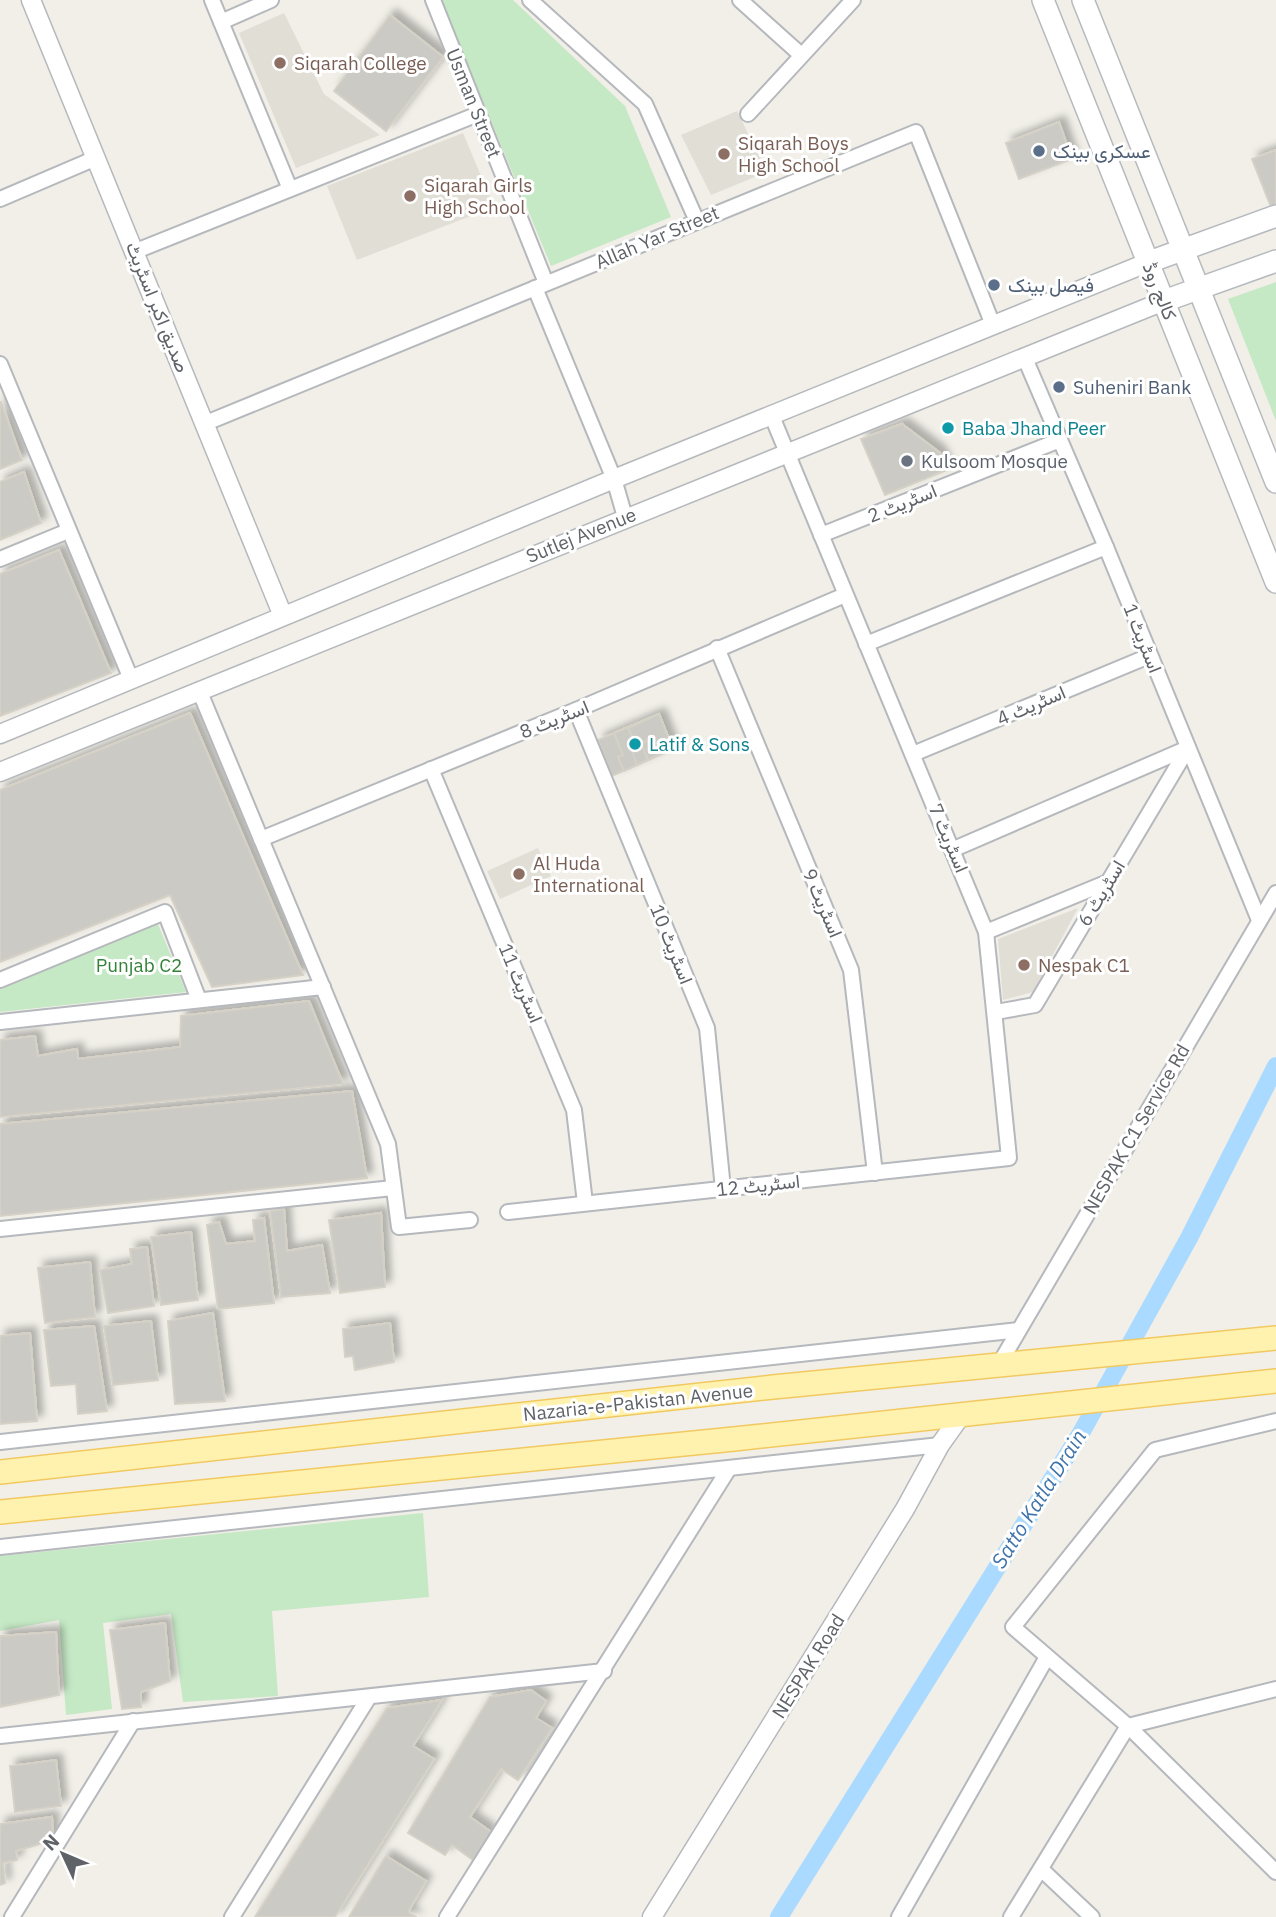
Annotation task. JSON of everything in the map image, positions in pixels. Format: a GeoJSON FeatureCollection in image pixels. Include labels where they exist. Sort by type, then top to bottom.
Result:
{"type":"FeatureCollection","features":[{"type":"Feature","properties":{"kind":"main road","name":"کالج روڈ"},"geometry":{"type":"LineString","coordinates":[[1043,0],[1276,582]]}},
{"type":"Feature","properties":{"kind":"main road","name":"کالج روڈ"},"geometry":{"type":"LineString","coordinates":[[1083,0],[1276,482]]}},
{"type":"Feature","properties":{"kind":"main road"},"geometry":{"type":"LineString","coordinates":[[1149,262],[1276,216]]}},
{"type":"Feature","properties":{"kind":"main road"},"geometry":{"type":"LineString","coordinates":[[1164,301],[1276,261]]}},
{"type":"Feature","properties":{"kind":"main road","name":"Nazaria-e-Pakistan Avenue"},"geometry":{"type":"LineString","coordinates":[[0,1472],[774,1387],[1276,1338]]}},
{"type":"Feature","properties":{"kind":"main road"},"geometry":{"type":"LineString","coordinates":[[0,1512],[1276,1381]]}},
{"type":"Feature","properties":{"kind":"main road"},"geometry":{"type":"LineString","coordinates":[[0,1485],[62,1478],[77,1464]]}},
{"type":"Feature","properties":{"kind":"main road"},"geometry":{"type":"LineString","coordinates":[[0,1502],[69,1495],[93,1504]]}},
{"type":"Feature","properties":{"kind":"street","name":"صدیق اکبر اسٹریٹ"},"geometry":{"type":"LineString","coordinates":[[31,0],[136,251],[283,616]]}},
{"type":"Feature","properties":{"kind":"street"},"geometry":{"type":"LineString","coordinates":[[212,0],[290,189]]}},
{"type":"Feature","properties":{"kind":"street"},"geometry":{"type":"LineString","coordinates":[[221,22],[271,0]]}},
{"type":"Feature","properties":{"kind":"street","name":"Usman Street"},"geometry":{"type":"LineString","coordinates":[[433,0],[614,479],[625,517]]}},
{"type":"Feature","properties":{"kind":"street"},"geometry":{"type":"LineString","coordinates":[[530,0],[645,104],[696,219]]}},
{"type":"Feature","properties":{"kind":"street"},"geometry":{"type":"LineString","coordinates":[[740,0],[800,54]]}},
{"type":"Feature","properties":{"kind":"street"},"geometry":{"type":"LineString","coordinates":[[748,114],[800,54],[853,0]]}},
{"type":"Feature","properties":{"kind":"street"},"geometry":{"type":"LineString","coordinates":[[136,251],[478,114]]}},
{"type":"Feature","properties":{"kind":"street","name":"Allah Yar Street"},"geometry":{"type":"LineString","coordinates":[[206,423],[696,219],[916,132],[993,325]]}},
{"type":"Feature","properties":{"kind":"street"},"geometry":{"type":"LineString","coordinates":[[0,200],[96,158]]}},
{"type":"Feature","properties":{"kind":"street","name":"Sutlej Avenue"},"geometry":{"type":"LineString","coordinates":[[0,734],[772,414],[1149,262]]}},
{"type":"Feature","properties":{"kind":"street","name":"Sutlej Avenue"},"geometry":{"type":"LineString","coordinates":[[0,772],[1164,301]]}},
{"type":"Feature","properties":{"kind":"street","name":"اسٹریٹ 1"},"geometry":{"type":"LineString","coordinates":[[1024,356],[1107,547],[1149,656],[1259,920]]}},
{"type":"Feature","properties":{"kind":"street"},"geometry":{"type":"LineString","coordinates":[[0,364],[4,386],[131,679]]}},
{"type":"Feature","properties":{"kind":"street","name":"اسٹریٹ 7"},"geometry":{"type":"LineString","coordinates":[[772,414],[845,594],[954,849],[986,932],[1009,1158]]}},
{"type":"Feature","properties":{"kind":"street","name":"اسٹریٹ 2"},"geometry":{"type":"LineString","coordinates":[[821,535],[1060,440]]}},
{"type":"Feature","properties":{"kind":"street"},"geometry":{"type":"LineString","coordinates":[[0,559],[68,531]]}},
{"type":"Feature","properties":{"kind":"street"},"geometry":{"type":"LineString","coordinates":[[866,644],[1107,547]]}},
{"type":"Feature","properties":{"kind":"street","name":"اسٹریٹ 8"},"geometry":{"type":"LineString","coordinates":[[261,839],[576,710],[845,594]]}},
{"type":"Feature","properties":{"kind":"street","name":"اسٹریٹ 9"},"geometry":{"type":"LineString","coordinates":[[716,648],[851,970],[875,1173]]}},
{"type":"Feature","properties":{"kind":"street","name":"اسٹریٹ 4"},"geometry":{"type":"LineString","coordinates":[[913,754],[1149,656]]}},
{"type":"Feature","properties":{"kind":"street"},"geometry":{"type":"LineString","coordinates":[[199,690],[388,1144],[399,1227],[470,1220]]}},
{"type":"Feature","properties":{"kind":"street","name":"اسٹریٹ 10"},"geometry":{"type":"LineString","coordinates":[[576,710],[707,1028],[723,1189]]}},
{"type":"Feature","properties":{"kind":"street"},"geometry":{"type":"LineString","coordinates":[[954,849],[1188,748]]}},
{"type":"Feature","properties":{"kind":"street","name":"اسٹریٹ 6"},"geometry":{"type":"LineString","coordinates":[[996,1012],[1035,1005],[1188,748]]}},
{"type":"Feature","properties":{"kind":"street","name":"اسٹریٹ 11"},"geometry":{"type":"LineString","coordinates":[[431,769],[574,1110],[585,1203]]}},
{"type":"Feature","properties":{"kind":"street"},"geometry":{"type":"LineString","coordinates":[[986,932],[1108,882]]}},
{"type":"Feature","properties":{"kind":"street","name":"NESPAK C1 Service Rd"},"geometry":{"type":"LineString","coordinates":[[998,1366],[1276,893]]}},
{"type":"Feature","properties":{"kind":"street"},"geometry":{"type":"LineString","coordinates":[[0,981],[165,912],[199,1000]]}},
{"type":"Feature","properties":{"kind":"street"},"geometry":{"type":"LineString","coordinates":[[0,1022],[323,988]]}},
{"type":"Feature","properties":{"kind":"street","name":"اسٹریٹ 12"},"geometry":{"type":"LineString","coordinates":[[508,1212],[1009,1158]]}},
{"type":"Feature","properties":{"kind":"street"},"geometry":{"type":"LineString","coordinates":[[0,1229],[393,1188]]}},
{"type":"Feature","properties":{"kind":"street"},"geometry":{"type":"LineString","coordinates":[[0,1443],[1019,1330]]}},
{"type":"Feature","properties":{"kind":"street","name":"NESPAK Road"},"geometry":{"type":"LineString","coordinates":[[652,1917],[905,1509],[940,1445],[962,1415]]}},
{"type":"Feature","properties":{"kind":"street"},"geometry":{"type":"LineString","coordinates":[[1276,1421],[1155,1450],[1013,1627],[1128,1726],[1276,1872]]}},
{"type":"Feature","properties":{"kind":"street"},"geometry":{"type":"LineString","coordinates":[[0,1547],[940,1445]]}},
{"type":"Feature","properties":{"kind":"street"},"geometry":{"type":"LineString","coordinates":[[447,1917],[728,1470]]}},
{"type":"Feature","properties":{"kind":"street"},"geometry":{"type":"LineString","coordinates":[[899,1917],[1047,1657]]}},
{"type":"Feature","properties":{"kind":"street"},"geometry":{"type":"LineString","coordinates":[[0,1736],[604,1671]]}},
{"type":"Feature","properties":{"kind":"street"},"geometry":{"type":"LineString","coordinates":[[1011,1917],[1128,1726],[1276,1689]]}},
{"type":"Feature","properties":{"kind":"street"},"geometry":{"type":"LineString","coordinates":[[232,1917],[369,1697]]}},
{"type":"Feature","properties":{"kind":"street"},"geometry":{"type":"LineString","coordinates":[[12,1917],[133,1721]]}},
{"type":"Feature","properties":{"kind":"street"},"geometry":{"type":"LineString","coordinates":[[1041,1869],[1092,1917]]}},
{"type":"Feature","properties":{"kind":"shaded area","name":"Siqarah College"},"geometry":{"type":"Polygon","coordinates":[[[284,13],[324,94],[380,135],[296,168],[239,33],[284,13]]]}},
{"type":"Feature","properties":{"kind":"shaded area","name":"Siqarah Boys High School"},"geometry":{"type":"Polygon","coordinates":[[[737,111],[767,172],[711,195],[681,135],[737,111]]]}},
{"type":"Feature","properties":{"kind":"shaded area","name":"Siqarah Girls High School"},"geometry":{"type":"Polygon","coordinates":[[[463,133],[494,207],[357,260],[327,186],[463,133]]]}},
{"type":"Feature","properties":{"kind":"shaded area","name":"Al Huda International"},"geometry":{"type":"Polygon","coordinates":[[[538,848],[551,876],[500,899],[487,871],[538,848]]]}},
{"type":"Feature","properties":{"kind":"shaded area","name":"Nespak C1"},"geometry":{"type":"Polygon","coordinates":[[[1078,908],[1033,992],[1003,1000],[998,939],[1078,908]]]}},
{"type":"Feature","properties":{"kind":"green space"},"geometry":{"type":"Polygon","coordinates":[[[441,0],[513,0],[625,106],[671,217],[551,266],[441,0]]]}},
{"type":"Feature","properties":{"kind":"green space"},"geometry":{"type":"Polygon","coordinates":[[[1276,282],[1276,421],[1228,299],[1276,282]]]}},
{"type":"Feature","properties":{"kind":"green space","name":"Punjab C2"},"geometry":{"type":"Polygon","coordinates":[[[157,922],[186,992],[0,1012],[0,988],[157,922]]]}},
{"type":"Feature","properties":{"kind":"green space"},"geometry":{"type":"Polygon","coordinates":[[[423,1513],[429,1597],[272,1611],[278,1696],[183,1702],[171,1614],[103,1623],[112,1709],[66,1715],[59,1620],[0,1631],[0,1556],[423,1513]]]}},
{"type":"Feature","properties":{"kind":"building"},"geometry":{"type":"Polygon","coordinates":[[[390,15],[443,57],[386,131],[334,91],[390,15]]]}},
{"type":"Feature","properties":{"kind":"building","name":"عسکری بینک"},"geometry":{"type":"Polygon","coordinates":[[[1059,122],[1072,159],[1019,179],[1006,143],[1059,122]]]}},
{"type":"Feature","properties":{"kind":"building"},"geometry":{"type":"Polygon","coordinates":[[[1276,150],[1276,205],[1271,207],[1252,159],[1276,150]]]}},
{"type":"Feature","properties":{"kind":"building"},"geometry":{"type":"Polygon","coordinates":[[[0,403],[22,460],[0,469],[0,403]]]}},
{"type":"Feature","properties":{"kind":"building","name":"Kulsoom Mosque"},"geometry":{"type":"Polygon","coordinates":[[[902,424],[940,453],[947,470],[885,495],[861,439],[902,424]]]}},
{"type":"Feature","properties":{"kind":"building"},"geometry":{"type":"Polygon","coordinates":[[[24,472],[41,523],[0,540],[0,482],[24,472]]]}},
{"type":"Feature","properties":{"kind":"building"},"geometry":{"type":"Polygon","coordinates":[[[59,550],[111,673],[0,716],[0,574],[59,550]]]}},
{"type":"Feature","properties":{"kind":"building"},"geometry":{"type":"Polygon","coordinates":[[[190,713],[303,975],[212,987],[170,895],[0,962],[0,790],[190,713]]]}},
{"type":"Feature","properties":{"kind":"building","name":"Latif & Sons"},"geometry":{"type":"Polygon","coordinates":[[[659,714],[673,749],[612,776],[598,740],[659,714]]]}},
{"type":"Feature","properties":{"kind":"building","name":"Latif & Sons"},"geometry":{"type":"Polygon","coordinates":[[[659,714],[673,749],[624,771],[618,757],[623,755],[614,733],[659,714]]]}},
{"type":"Feature","properties":{"kind":"building"},"geometry":{"type":"Polygon","coordinates":[[[659,714],[673,749],[637,765],[630,745],[635,743],[628,728],[659,714]]]}},
{"type":"Feature","properties":{"kind":"building"},"geometry":{"type":"Polygon","coordinates":[[[654,738],[661,754],[648,760],[641,743],[654,738]]]}},
{"type":"Feature","properties":{"kind":"building"},"geometry":{"type":"Polygon","coordinates":[[[309,1001],[343,1084],[0,1117],[0,1040],[35,1036],[38,1056],[77,1049],[78,1059],[180,1047],[181,1016],[309,1001]]]}},
{"type":"Feature","properties":{"kind":"building"},"geometry":{"type":"Polygon","coordinates":[[[352,1091],[367,1178],[0,1216],[0,1124],[352,1091]]]}},
{"type":"Feature","properties":{"kind":"building"},"geometry":{"type":"Polygon","coordinates":[[[284,1209],[287,1251],[322,1245],[330,1293],[281,1297],[270,1211],[284,1209]]]}},
{"type":"Feature","properties":{"kind":"building"},"geometry":{"type":"Polygon","coordinates":[[[381,1213],[385,1287],[340,1293],[329,1220],[381,1213]]]}},
{"type":"Feature","properties":{"kind":"building"},"geometry":{"type":"Polygon","coordinates":[[[264,1218],[274,1303],[218,1309],[207,1225],[219,1222],[226,1244],[255,1241],[253,1220],[264,1218]]]}},
{"type":"Feature","properties":{"kind":"building"},"geometry":{"type":"Polygon","coordinates":[[[191,1232],[198,1300],[161,1305],[151,1237],[191,1232]]]}},
{"type":"Feature","properties":{"kind":"building"},"geometry":{"type":"Polygon","coordinates":[[[147,1247],[154,1306],[108,1313],[100,1270],[132,1264],[130,1249],[147,1247]]]}},
{"type":"Feature","properties":{"kind":"building"},"geometry":{"type":"Polygon","coordinates":[[[90,1262],[95,1317],[45,1323],[38,1268],[90,1262]]]}},
{"type":"Feature","properties":{"kind":"building"},"geometry":{"type":"Polygon","coordinates":[[[213,1313],[225,1401],[175,1404],[168,1321],[213,1313]]]}},
{"type":"Feature","properties":{"kind":"building"},"geometry":{"type":"Polygon","coordinates":[[[151,1321],[158,1380],[113,1385],[104,1326],[151,1321]]]}},
{"type":"Feature","properties":{"kind":"building"},"geometry":{"type":"Polygon","coordinates":[[[390,1323],[394,1362],[355,1370],[353,1356],[345,1357],[343,1329],[390,1323]]]}},
{"type":"Feature","properties":{"kind":"building"},"geometry":{"type":"Polygon","coordinates":[[[94,1326],[107,1411],[78,1414],[76,1384],[51,1386],[44,1330],[94,1326]]]}},
{"type":"Feature","properties":{"kind":"building"},"geometry":{"type":"Polygon","coordinates":[[[30,1333],[37,1421],[0,1424],[0,1336],[30,1333]]]}},
{"type":"Feature","properties":{"kind":"building"},"geometry":{"type":"Polygon","coordinates":[[[165,1623],[170,1681],[141,1692],[141,1707],[122,1709],[110,1630],[165,1623]]]}},
{"type":"Feature","properties":{"kind":"building"},"geometry":{"type":"Polygon","coordinates":[[[56,1632],[59,1695],[0,1707],[0,1636],[56,1632]]]}},
{"type":"Feature","properties":{"kind":"building"},"geometry":{"type":"Polygon","coordinates":[[[531,1690],[546,1701],[536,1718],[552,1728],[518,1780],[501,1769],[470,1817],[491,1832],[473,1860],[452,1845],[445,1855],[408,1833],[490,1697],[531,1690]]]}},
{"type":"Feature","properties":{"kind":"building"},"geometry":{"type":"Polygon","coordinates":[[[442,1700],[413,1746],[434,1759],[335,1917],[255,1917],[387,1708],[442,1700]]]}},
{"type":"Feature","properties":{"kind":"building"},"geometry":{"type":"Polygon","coordinates":[[[56,1760],[61,1806],[15,1812],[10,1766],[56,1760]]]}},
{"type":"Feature","properties":{"kind":"building"},"geometry":{"type":"Polygon","coordinates":[[[52,1817],[53,1840],[16,1851],[17,1860],[3,1863],[5,1883],[0,1885],[0,1824],[52,1817]]]}},
{"type":"Feature","properties":{"kind":"building"},"geometry":{"type":"Polygon","coordinates":[[[386,1856],[426,1881],[408,1912],[416,1917],[349,1917],[386,1856]]]}},
{"type":"Feature","properties":{"kind":"waterway","name":"Satto Katla Drain"},"geometry":{"type":"LineString","coordinates":[[779,1917],[1081,1433],[1189,1238],[1276,1066]]}},
{"type":"Feature","properties":{"kind":"place","name":"Siqarah College"},"geometry":{"type":"Point","coordinates":[280,63]}},
{"type":"Feature","properties":{"kind":"place","name":"عسکری بینک"},"geometry":{"type":"Point","coordinates":[1039,151]}},
{"type":"Feature","properties":{"kind":"place","name":"Siqarah Boys High School"},"geometry":{"type":"Point","coordinates":[724,154]}},
{"type":"Feature","properties":{"kind":"place","name":"Siqarah Girls High School"},"geometry":{"type":"Point","coordinates":[410,196]}},
{"type":"Feature","properties":{"kind":"place","name":"فیصل بینک"},"geometry":{"type":"Point","coordinates":[994,285]}},
{"type":"Feature","properties":{"kind":"place","name":"Suheniri Bank"},"geometry":{"type":"Point","coordinates":[1059,387]}},
{"type":"Feature","properties":{"kind":"place","name":"Baba Jhand Peer"},"geometry":{"type":"Point","coordinates":[948,428]}},
{"type":"Feature","properties":{"kind":"place","name":"Kulsoom Mosque"},"geometry":{"type":"Point","coordinates":[907,461]}},
{"type":"Feature","properties":{"kind":"place","name":"Latif & Sons"},"geometry":{"type":"Point","coordinates":[635,744]}},
{"type":"Feature","properties":{"kind":"place","name":"Al Huda International"},"geometry":{"type":"Point","coordinates":[519,874]}},
{"type":"Feature","properties":{"kind":"place","name":"Nespak C1"},"geometry":{"type":"Point","coordinates":[1024,965]}}]}
